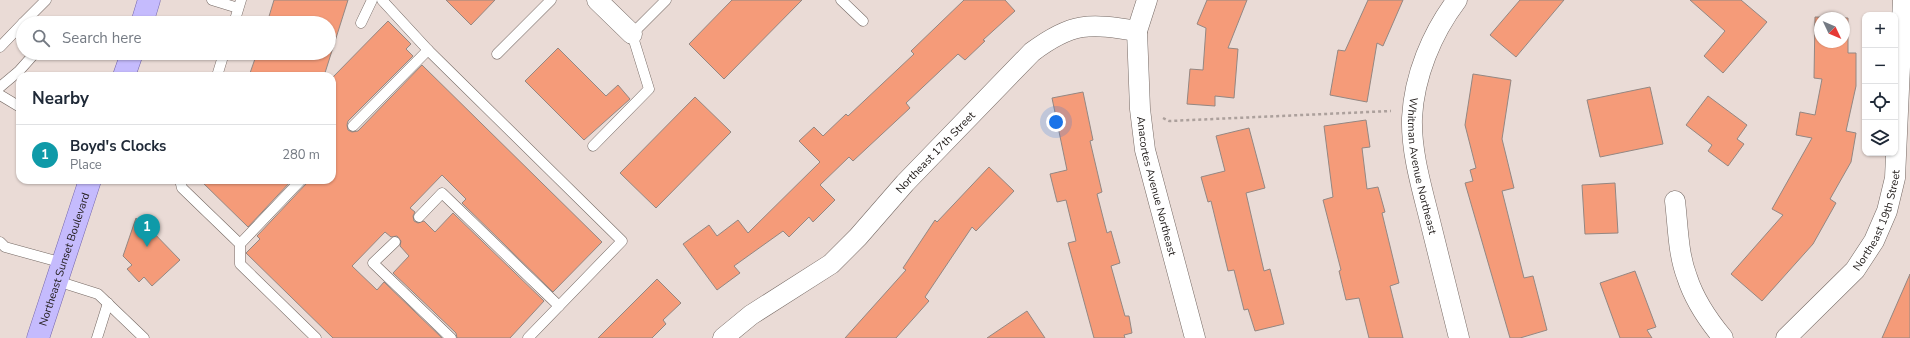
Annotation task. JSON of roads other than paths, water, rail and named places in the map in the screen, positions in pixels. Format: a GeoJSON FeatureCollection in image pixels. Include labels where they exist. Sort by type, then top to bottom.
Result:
{"type":"FeatureCollection","features":[{"type":"Feature","properties":{"kind":"main road"},"geometry":{"type":"LineString","coordinates":[[144,16],[149,0]]}},
{"type":"Feature","properties":{"kind":"main road"},"geometry":{"type":"LineString","coordinates":[[125,72],[130,60]]}},
{"type":"Feature","properties":{"kind":"main road","name":"Northeast Sunset Boulevard"},"geometry":{"type":"LineString","coordinates":[[38,338],[89,184]]}},
{"type":"Feature","properties":{"kind":"street"},"geometry":{"type":"LineString","coordinates":[[597,0],[632,34]]}},
{"type":"Feature","properties":{"kind":"street"},"geometry":{"type":"LineString","coordinates":[[1137,31],[1147,0]]}},
{"type":"Feature","properties":{"kind":"street","name":"Whitman Avenue Northeast"},"geometry":{"type":"LineString","coordinates":[[1458,0],[1437,32],[1425,58],[1418,84],[1412,118],[1414,146],[1421,183],[1459,338]]}},
{"type":"Feature","properties":{"kind":"street","name":"Northeast 19th Street"},"geometry":{"type":"LineString","coordinates":[[1786,338],[1855,270],[1874,241],[1887,211],[1895,178],[1904,0]]}},
{"type":"Feature","properties":{"kind":"street","name":"Northeast 17th Street"},"geometry":{"type":"LineString","coordinates":[[723,338],[751,315],[831,264],[858,237],[905,183],[1032,52],[1043,44],[1066,32],[1086,25],[1110,26],[1137,31]]}},
{"type":"Feature","properties":{"kind":"street","name":"Anacortes Avenue Northeast"},"geometry":{"type":"LineString","coordinates":[[1137,31],[1140,109],[1145,150],[1195,338]]}},
{"type":"Feature","properties":{"kind":"street"},"geometry":{"type":"LineString","coordinates":[[1675,201],[1681,254],[1686,277],[1699,303],[1723,338]]}},
{"type":"Feature","properties":{"kind":"lane"},"geometry":{"type":"LineString","coordinates":[[30,16],[46,0]]}},
{"type":"Feature","properties":{"kind":"lane"},"geometry":{"type":"LineString","coordinates":[[212,0],[240,4],[236,16]]}},
{"type":"Feature","properties":{"kind":"lane"},"geometry":{"type":"LineString","coordinates":[[361,23],[372,0]]}},
{"type":"Feature","properties":{"kind":"lane"},"geometry":{"type":"LineString","coordinates":[[382,0],[428,50],[622,241],[528,338]]}},
{"type":"Feature","properties":{"kind":"lane"},"geometry":{"type":"LineString","coordinates":[[497,54],[551,0]]}},
{"type":"Feature","properties":{"kind":"lane"},"geometry":{"type":"LineString","coordinates":[[593,146],[649,89],[632,34],[666,0]]}},
{"type":"Feature","properties":{"kind":"lane"},"geometry":{"type":"LineString","coordinates":[[841,0],[863,21]]}},
{"type":"Feature","properties":{"kind":"lane"},"geometry":{"type":"LineString","coordinates":[[0,47],[16,30]]}},
{"type":"Feature","properties":{"kind":"lane"},"geometry":{"type":"LineString","coordinates":[[353,126],[428,50]]}},
{"type":"Feature","properties":{"kind":"lane"},"geometry":{"type":"LineString","coordinates":[[18,72],[29,60]]}},
{"type":"Feature","properties":{"kind":"lane"},"geometry":{"type":"LineString","coordinates":[[218,72],[222,60]]}},
{"type":"Feature","properties":{"kind":"lane"},"geometry":{"type":"LineString","coordinates":[[0,87],[16,74]]}},
{"type":"Feature","properties":{"kind":"lane"},"geometry":{"type":"LineString","coordinates":[[0,95],[16,105]]}},
{"type":"Feature","properties":{"kind":"lane"},"geometry":{"type":"LineString","coordinates":[[181,184],[182,188],[240,244]]}},
{"type":"Feature","properties":{"kind":"lane"},"geometry":{"type":"LineString","coordinates":[[297,184],[240,244],[240,264],[316,338]]}},
{"type":"Feature","properties":{"kind":"lane"},"geometry":{"type":"LineString","coordinates":[[419,216],[442,193],[559,306]]}},
{"type":"Feature","properties":{"kind":"lane"},"geometry":{"type":"LineString","coordinates":[[0,242],[6,247],[60,272],[98,294],[144,338]]}},
{"type":"Feature","properties":{"kind":"lane"},"geometry":{"type":"LineString","coordinates":[[395,242],[373,263],[451,338]]}},
{"type":"Feature","properties":{"kind":"lane"},"geometry":{"type":"LineString","coordinates":[[97,338],[108,303]]}},
{"type":"Feature","properties":{"kind":"place","name":"Boyd's Clocks"},"geometry":{"type":"Point","coordinates":[147,247]}}]}
